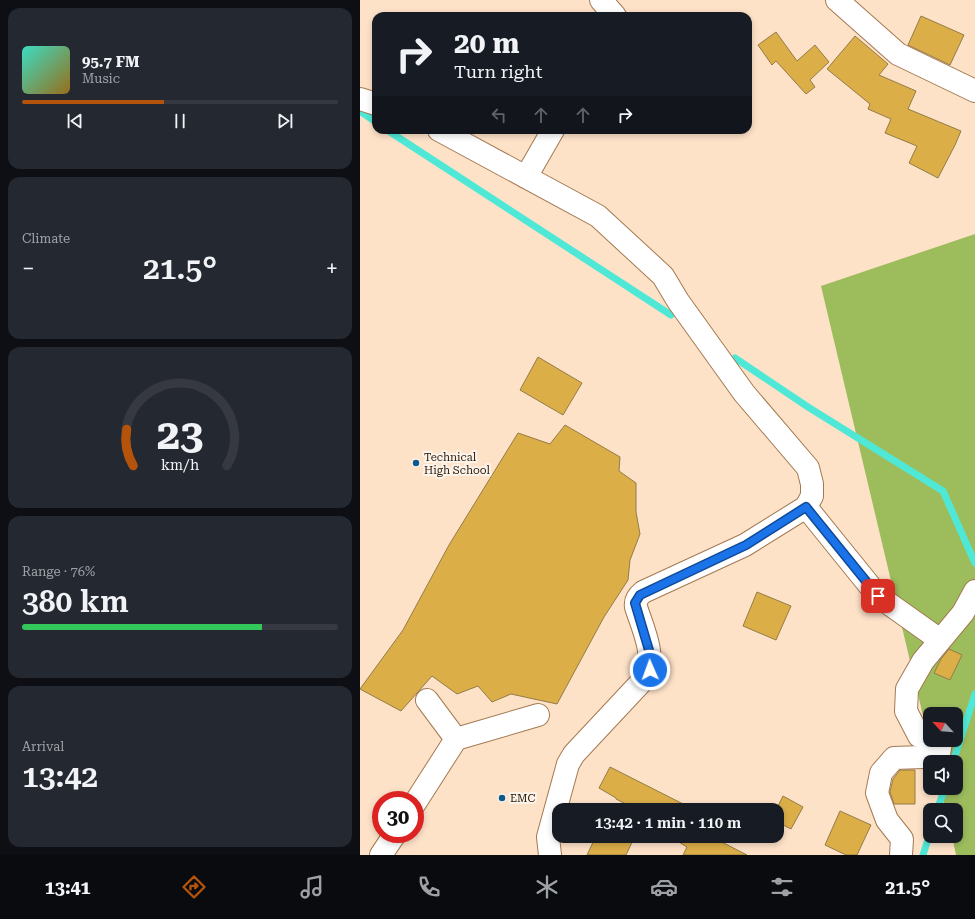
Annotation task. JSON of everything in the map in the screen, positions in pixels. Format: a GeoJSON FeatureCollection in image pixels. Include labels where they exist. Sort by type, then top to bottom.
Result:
{"type":"FeatureCollection","features":[{"type":"Feature","properties":{"kind":"street"},"geometry":{"type":"LineString","coordinates":[[601,0],[612,12]]}},
{"type":"Feature","properties":{"kind":"street"},"geometry":{"type":"LineString","coordinates":[[837,0],[898,54],[975,91]]}},
{"type":"Feature","properties":{"kind":"street"},"geometry":{"type":"LineString","coordinates":[[360,99],[372,103]]}},
{"type":"Feature","properties":{"kind":"street"},"geometry":{"type":"LineString","coordinates":[[446,134],[598,216],[663,276],[678,301],[744,393],[808,468],[812,484],[812,496],[806,507],[746,545],[640,595],[635,603],[651,657],[650,670],[646,677],[574,754],[568,764],[548,837],[550,855]]}},
{"type":"Feature","properties":{"kind":"street"},"geometry":{"type":"LineString","coordinates":[[526,177],[551,134]]}},
{"type":"Feature","properties":{"kind":"street"},"geometry":{"type":"LineString","coordinates":[[806,507],[878,596],[940,640]]}},
{"type":"Feature","properties":{"kind":"street"},"geometry":{"type":"LineString","coordinates":[[923,737],[919,736],[906,711],[907,689],[923,660],[963,613],[974,592]]}},
{"type":"Feature","properties":{"kind":"street"},"geometry":{"type":"LineString","coordinates":[[427,700],[456,739]]}},
{"type":"Feature","properties":{"kind":"street"},"geometry":{"type":"LineString","coordinates":[[423,791],[456,739],[538,714]]}},
{"type":"Feature","properties":{"kind":"street"},"geometry":{"type":"LineString","coordinates":[[901,855],[902,839],[887,820],[877,793],[880,773],[894,758],[923,757],[938,754],[939,747]]}},
{"type":"Feature","properties":{"kind":"street"},"geometry":{"type":"LineString","coordinates":[[381,855],[389,843]]}},
{"type":"Feature","properties":{"kind":"green space"},"geometry":{"type":"Polygon","coordinates":[[[975,234],[975,855],[956,855],[953,843],[963,843],[963,803],[944,803],[942,795],[963,795],[963,755],[932,755],[930,747],[963,747],[963,707],[923,707],[923,716],[821,286],[975,234]]]}},
{"type":"Feature","properties":{"kind":"building"},"geometry":{"type":"Polygon","coordinates":[[[921,16],[964,35],[950,65],[908,45],[921,16]]]}},
{"type":"Feature","properties":{"kind":"building"},"geometry":{"type":"Polygon","coordinates":[[[776,32],[797,61],[815,45],[829,62],[810,80],[815,87],[806,94],[776,61],[772,65],[758,45],[776,32]]]}},
{"type":"Feature","properties":{"kind":"building"},"geometry":{"type":"Polygon","coordinates":[[[855,36],[888,64],[879,75],[916,91],[908,109],[961,131],[938,178],[909,163],[917,146],[885,133],[891,119],[868,109],[870,104],[827,69],[855,36]]]}},
{"type":"Feature","properties":{"kind":"building"},"geometry":{"type":"Polygon","coordinates":[[[538,357],[582,383],[563,415],[520,390],[538,357]]]}},
{"type":"Feature","properties":{"kind":"building"},"geometry":{"type":"Polygon","coordinates":[[[565,425],[620,457],[619,471],[636,483],[636,512],[640,534],[630,560],[628,580],[604,617],[557,704],[511,694],[492,702],[478,686],[457,694],[432,676],[401,711],[360,689],[403,630],[449,545],[518,433],[550,444],[565,425]]]}},
{"type":"Feature","properties":{"kind":"building"},"geometry":{"type":"Polygon","coordinates":[[[757,592],[791,606],[776,640],[743,626],[757,592]]]}},
{"type":"Feature","properties":{"kind":"building"},"geometry":{"type":"Polygon","coordinates":[[[949,649],[962,655],[950,680],[934,673],[941,659],[949,649]]]}},
{"type":"Feature","properties":{"kind":"building"},"geometry":{"type":"Polygon","coordinates":[[[610,767],[681,803],[624,803],[599,788],[610,767]]]}},
{"type":"Feature","properties":{"kind":"building"},"geometry":{"type":"Polygon","coordinates":[[[900,770],[915,770],[915,804],[894,804],[890,792],[893,779],[900,770]]]}},
{"type":"Feature","properties":{"kind":"building"},"geometry":{"type":"Polygon","coordinates":[[[783,796],[803,807],[791,829],[784,826],[784,803],[780,803],[783,796]]]}},
{"type":"Feature","properties":{"kind":"building"},"geometry":{"type":"Polygon","coordinates":[[[840,811],[871,825],[857,855],[846,855],[825,845],[840,811]]]}},
{"type":"Feature","properties":{"kind":"building"},"geometry":{"type":"Polygon","coordinates":[[[593,843],[632,843],[626,855],[587,855],[593,843]]]}},
{"type":"Feature","properties":{"kind":"building"},"geometry":{"type":"Polygon","coordinates":[[[680,843],[724,843],[747,855],[683,855],[687,847],[680,843]]]}},
{"type":"Feature","properties":{"kind":"waterway"},"geometry":{"type":"LineString","coordinates":[[361,112],[372,119]]}},
{"type":"Feature","properties":{"kind":"waterway"},"geometry":{"type":"LineString","coordinates":[[393,134],[671,315]]}},
{"type":"Feature","properties":{"kind":"waterway"},"geometry":{"type":"LineString","coordinates":[[735,358],[808,407],[943,491],[975,563]]}},
{"type":"Feature","properties":{"kind":"waterway"},"geometry":{"type":"LineString","coordinates":[[955,755],[975,694]]}},
{"type":"Feature","properties":{"kind":"waterway"},"geometry":{"type":"LineString","coordinates":[[940,803],[942,795]]}},
{"type":"Feature","properties":{"kind":"waterway"},"geometry":{"type":"LineString","coordinates":[[923,855],[927,843]]}},
{"type":"Feature","properties":{"kind":"place","name":"Technical High School"},"geometry":{"type":"Point","coordinates":[416,463]}},
{"type":"Feature","properties":{"kind":"place","name":"EMC"},"geometry":{"type":"Point","coordinates":[502,798]}},
{"type":"Feature","properties":{"kind":"route"},"geometry":{"type":"LineString","coordinates":[[650,670],[651,657],[635,603],[637,598],[643,592],[746,545],[806,507],[878,596]]}}]}
